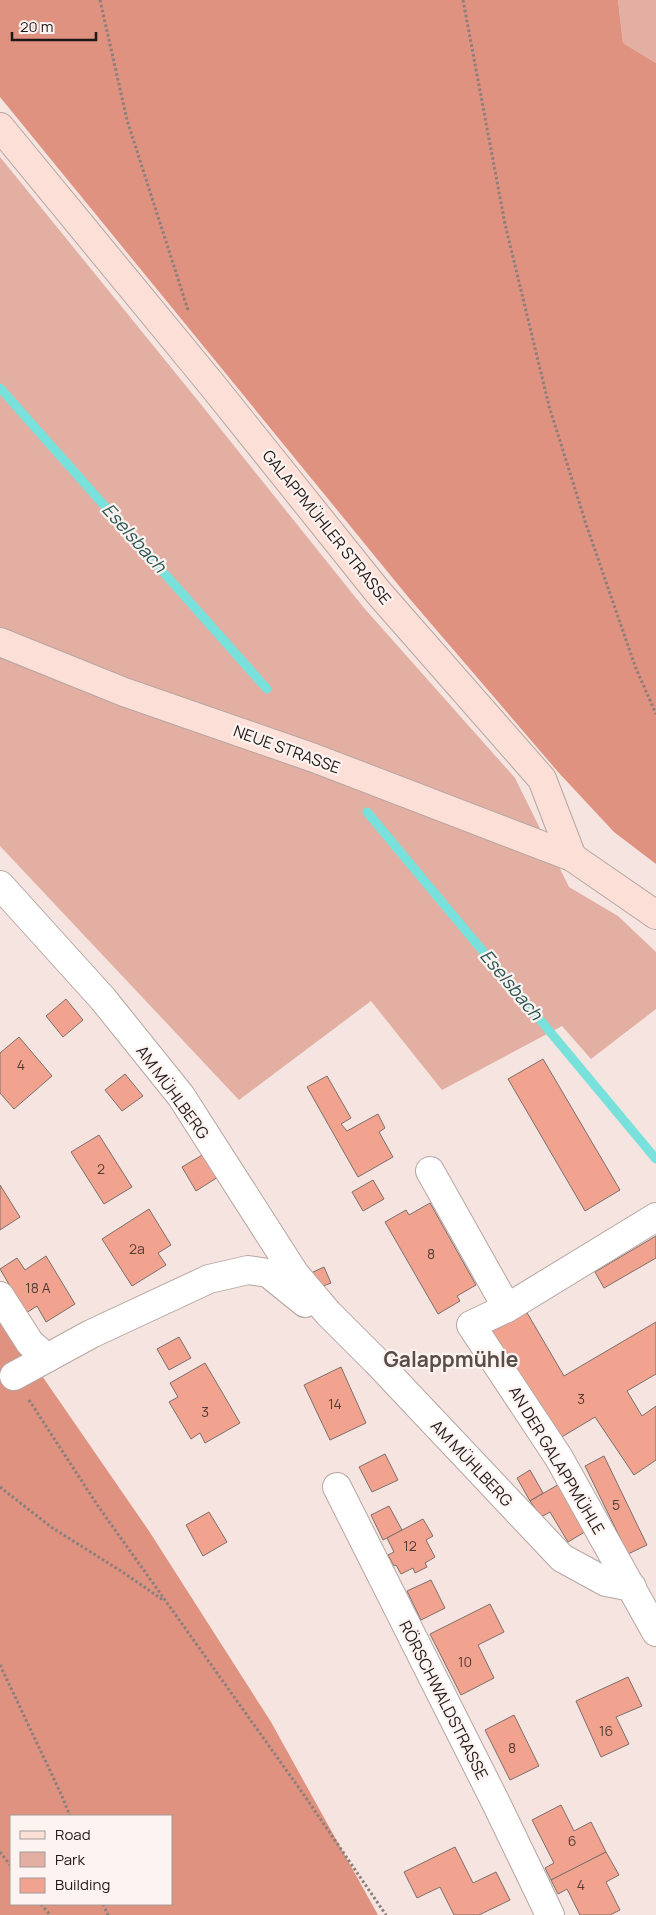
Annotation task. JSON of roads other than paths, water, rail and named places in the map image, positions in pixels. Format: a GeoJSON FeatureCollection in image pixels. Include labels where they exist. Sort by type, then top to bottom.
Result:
{"type":"FeatureCollection","features":[{"type":"Feature","properties":{"kind":"street","name":"GALAPPMÜHLER STRASSE"},"geometry":{"type":"LineString","coordinates":[[0,127],[378,592],[542,779],[572,857]]}},
{"type":"Feature","properties":{"kind":"street","name":"NEUE STRASSE"},"geometry":{"type":"LineString","coordinates":[[0,642],[124,692],[314,758],[572,857]]}},
{"type":"Feature","properties":{"kind":"street"},"geometry":{"type":"LineString","coordinates":[[572,857],[656,915]]}},
{"type":"Feature","properties":{"kind":"street","name":"AM MÜHLBERG"},"geometry":{"type":"LineString","coordinates":[[0,886],[103,1000],[180,1096],[295,1274],[328,1312],[562,1558],[606,1582],[632,1588]]}},
{"type":"Feature","properties":{"kind":"street"},"geometry":{"type":"LineString","coordinates":[[430,1171],[506,1308]]}},
{"type":"Feature","properties":{"kind":"street","name":"AN DER GALAPPMÜHLE"},"geometry":{"type":"LineString","coordinates":[[656,1217],[506,1308],[471,1325],[559,1458],[656,1632]]}},
{"type":"Feature","properties":{"kind":"street","name":"AM MÜHLBERG"},"geometry":{"type":"LineString","coordinates":[[14,1376],[91,1334],[210,1279],[248,1270],[268,1273],[305,1303],[328,1312]]}},
{"type":"Feature","properties":{"kind":"street"},"geometry":{"type":"LineString","coordinates":[[0,1296],[30,1342],[47,1358]]}},
{"type":"Feature","properties":{"kind":"street","name":"RÖRSCHWALDSTRASSE"},"geometry":{"type":"LineString","coordinates":[[338,1487],[550,1915]]}},
{"type":"Feature","properties":{"kind":"waterway","name":"Eselsbach"},"geometry":{"type":"LineString","coordinates":[[0,388],[267,689]]}},
{"type":"Feature","properties":{"kind":"waterway","name":"Eselsbach"},"geometry":{"type":"LineString","coordinates":[[367,812],[656,1159]]}},
{"type":"Feature","properties":{"kind":"district","name":"Galappmühle"},"geometry":{"type":"Point","coordinates":[451,1360]}}]}
